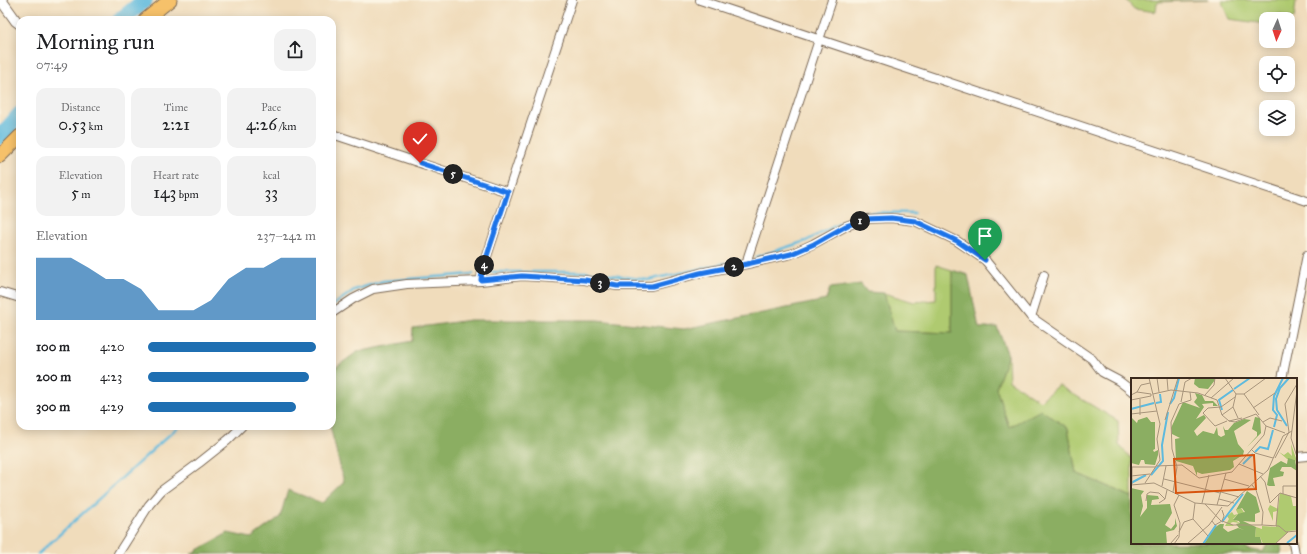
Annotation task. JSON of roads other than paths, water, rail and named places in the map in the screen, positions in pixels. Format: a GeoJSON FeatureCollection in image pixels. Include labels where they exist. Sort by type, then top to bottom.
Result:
{"type":"FeatureCollection","features":[{"type":"Feature","properties":{"kind":"main road"},"geometry":{"type":"LineString","coordinates":[[150,16],[170,0]]}},
{"type":"Feature","properties":{"kind":"main road"},"geometry":{"type":"LineString","coordinates":[[0,156],[16,140]]}},
{"type":"Feature","properties":{"kind":"street"},"geometry":{"type":"LineString","coordinates":[[1,0],[16,21]]}},
{"type":"Feature","properties":{"kind":"street"},"geometry":{"type":"LineString","coordinates":[[481,280],[482,271],[572,0]]}},
{"type":"Feature","properties":{"kind":"street"},"geometry":{"type":"LineString","coordinates":[[700,0],[1307,201]]}},
{"type":"Feature","properties":{"kind":"street"},"geometry":{"type":"LineString","coordinates":[[747,264],[832,0]]}},
{"type":"Feature","properties":{"kind":"street"},"geometry":{"type":"LineString","coordinates":[[336,135],[508,192]]}},
{"type":"Feature","properties":{"kind":"street"},"geometry":{"type":"LineString","coordinates":[[336,310],[354,299],[373,290],[407,284],[522,276],[585,280],[617,286],[652,286],[700,273],[791,254],[814,244],[846,226],[866,219],[891,218],[915,221],[957,241],[985,260],[1031,317],[1092,359],[1102,372],[1131,390]]}},
{"type":"Feature","properties":{"kind":"street"},"geometry":{"type":"LineString","coordinates":[[1282,378],[1307,255]]}},
{"type":"Feature","properties":{"kind":"street"},"geometry":{"type":"LineString","coordinates":[[1031,317],[1044,276]]}},
{"type":"Feature","properties":{"kind":"street"},"geometry":{"type":"LineString","coordinates":[[0,292],[16,297]]}},
{"type":"Feature","properties":{"kind":"street"},"geometry":{"type":"LineString","coordinates":[[118,554],[149,505],[161,491],[222,445],[238,430]]}},
{"type":"Feature","properties":{"kind":"street"},"geometry":{"type":"LineString","coordinates":[[1297,457],[1307,456]]}},
{"type":"Feature","properties":{"kind":"street"},"geometry":{"type":"LineString","coordinates":[[1294,544],[1295,554]]}},
{"type":"Feature","properties":{"kind":"waterway"},"geometry":{"type":"LineString","coordinates":[[125,16],[145,0]]}},
{"type":"Feature","properties":{"kind":"waterway"},"geometry":{"type":"LineString","coordinates":[[0,137],[16,119]]}},
{"type":"Feature","properties":{"kind":"waterway"},"geometry":{"type":"LineString","coordinates":[[756,257],[806,241],[861,212],[914,213]]}},
{"type":"Feature","properties":{"kind":"waterway"},"geometry":{"type":"LineString","coordinates":[[491,272],[589,272],[648,280],[740,260]]}},
{"type":"Feature","properties":{"kind":"waterway"},"geometry":{"type":"LineString","coordinates":[[336,303],[354,290],[383,281],[473,274]]}},
{"type":"Feature","properties":{"kind":"waterway"},"geometry":{"type":"LineString","coordinates":[[38,554],[175,430]]}}]}
